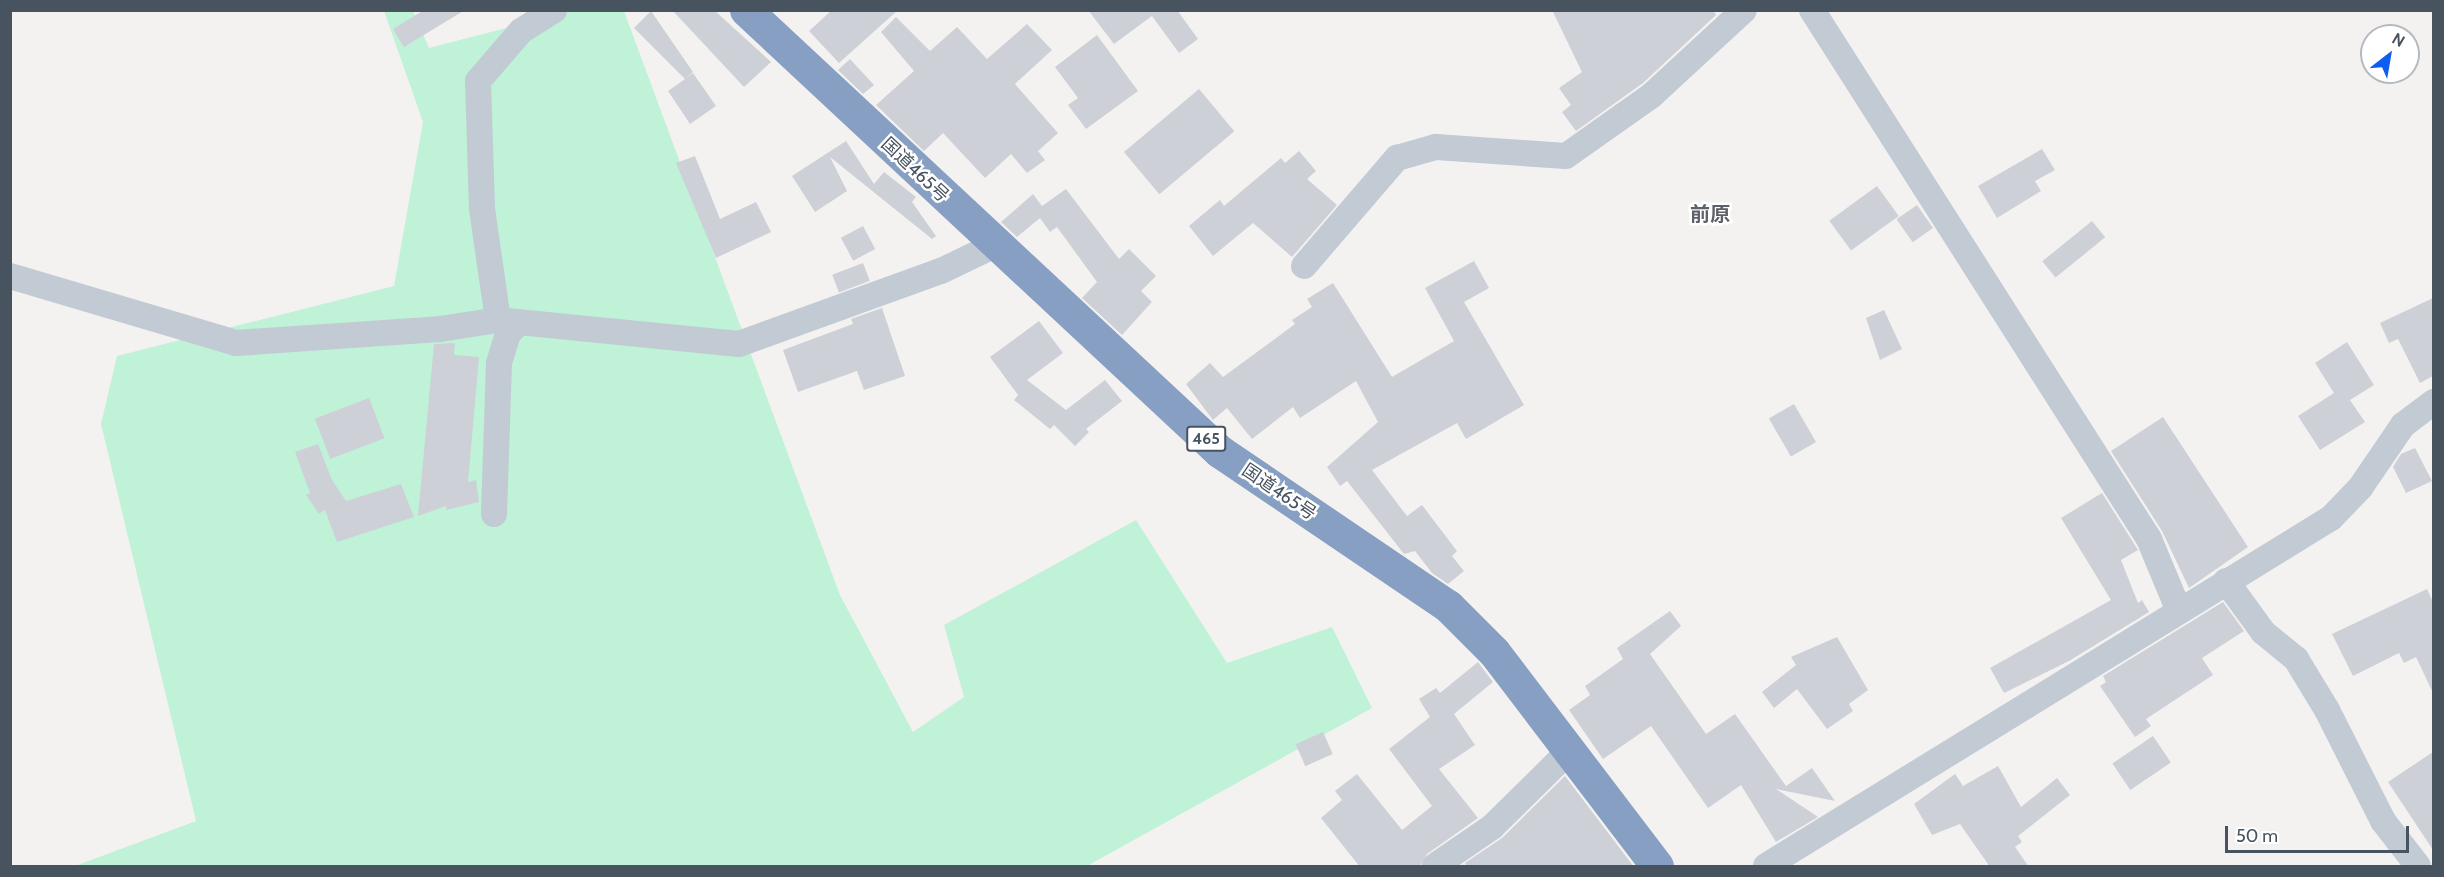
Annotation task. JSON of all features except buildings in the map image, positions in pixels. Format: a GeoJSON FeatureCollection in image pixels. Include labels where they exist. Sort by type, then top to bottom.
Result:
{"type":"FeatureCollection","features":[{"type":"Feature","properties":{"kind":"highway","name":"国道465号"},"geometry":{"type":"LineString","coordinates":[[746,10],[995,245],[1219,451],[1448,606],[1494,652],[1571,749],[1657,867]]}},
{"type":"Feature","properties":{"kind":"street"},"geometry":{"type":"LineString","coordinates":[[494,514],[499,363],[508,334],[509,321],[482,209],[478,81],[521,31],[554,10]]}},
{"type":"Feature","properties":{"kind":"street"},"geometry":{"type":"LineString","coordinates":[[1304,266],[1397,158],[1436,147],[1566,156],[1652,95],[1744,10]]}},
{"type":"Feature","properties":{"kind":"street"},"geometry":{"type":"LineString","coordinates":[[1812,10],[2149,538],[2179,611]]}},
{"type":"Feature","properties":{"kind":"street"},"geometry":{"type":"LineString","coordinates":[[10,276],[236,343],[440,329],[509,321],[739,344],[941,271],[995,245]]}},
{"type":"Feature","properties":{"kind":"street"},"geometry":{"type":"LineString","coordinates":[[1766,867],[2331,518],[2360,488],[2403,425],[2433,402]]}},
{"type":"Feature","properties":{"kind":"street"},"geometry":{"type":"LineString","coordinates":[[2226,581],[2262,632],[2296,659],[2327,710],[2383,821],[2418,867]]}},
{"type":"Feature","properties":{"kind":"street"},"geometry":{"type":"LineString","coordinates":[[1436,866],[1492,827],[1571,749]]}},
{"type":"Feature","properties":{"kind":"green space"},"geometry":{"type":"Polygon","coordinates":[[[384,11],[413,11],[429,48],[572,11],[624,11],[840,595],[913,732],[964,697],[944,625],[1136,520],[1227,663],[1332,627],[1372,708],[1087,866],[75,866],[196,821],[101,424],[117,356],[394,286],[423,122],[384,11]]]}},
{"type":"Feature","properties":{"kind":"district","name":"前原"},"geometry":{"type":"Point","coordinates":[1710,214]}}]}
